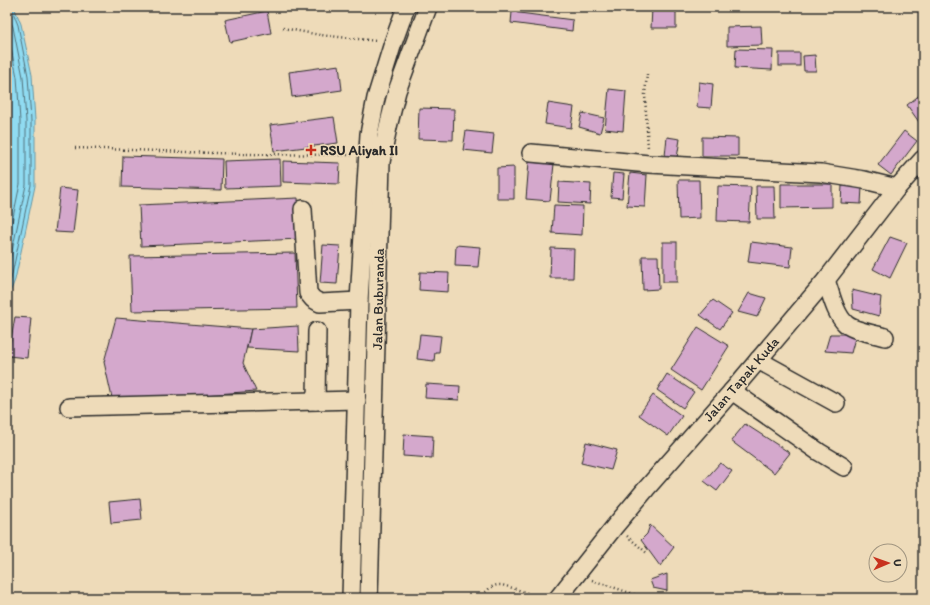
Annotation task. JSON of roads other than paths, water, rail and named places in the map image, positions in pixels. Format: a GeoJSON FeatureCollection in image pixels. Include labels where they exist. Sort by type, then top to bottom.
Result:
{"type":"FeatureCollection","features":[{"type":"Feature","properties":{"kind":"street","name":"Jalan Buburanda"},"geometry":{"type":"LineString","coordinates":[[351,598],[359,301],[368,155],[376,98],[406,7]]}},
{"type":"Feature","properties":{"kind":"street","name":"Jalan Buburanda"},"geometry":{"type":"LineString","coordinates":[[369,598],[381,162],[397,91],[428,7]]}},
{"type":"Feature","properties":{"kind":"street"},"geometry":{"type":"LineString","coordinates":[[531,153],[649,164],[821,173],[864,180],[898,188]]}},
{"type":"Feature","properties":{"kind":"street","name":"Jalan Tapak Kuda"},"geometry":{"type":"LineString","coordinates":[[558,598],[615,526],[826,280],[898,188],[923,159]]}},
{"type":"Feature","properties":{"kind":"street"},"geometry":{"type":"LineString","coordinates":[[303,210],[308,293],[313,299],[320,303],[359,301]]}},
{"type":"Feature","properties":{"kind":"street"},"geometry":{"type":"LineString","coordinates":[[826,280],[836,307],[845,323],[852,327],[885,337]]}},
{"type":"Feature","properties":{"kind":"street"},"geometry":{"type":"LineString","coordinates":[[316,401],[317,330]]}},
{"type":"Feature","properties":{"kind":"street"},"geometry":{"type":"LineString","coordinates":[[758,360],[836,403]]}},
{"type":"Feature","properties":{"kind":"street"},"geometry":{"type":"LineString","coordinates":[[732,391],[819,452],[844,467]]}},
{"type":"Feature","properties":{"kind":"street"},"geometry":{"type":"LineString","coordinates":[[69,407],[357,400]]}},
{"type":"Feature","properties":{"kind":"water"},"geometry":{"type":"Polygon","coordinates":[[[7,7],[14,7],[21,24],[32,75],[35,120],[35,186],[15,280],[7,300],[7,7]]]}},
{"type":"Feature","properties":{"kind":"place","name":"RSU Aliyah II"},"geometry":{"type":"Point","coordinates":[311,150]}}]}
